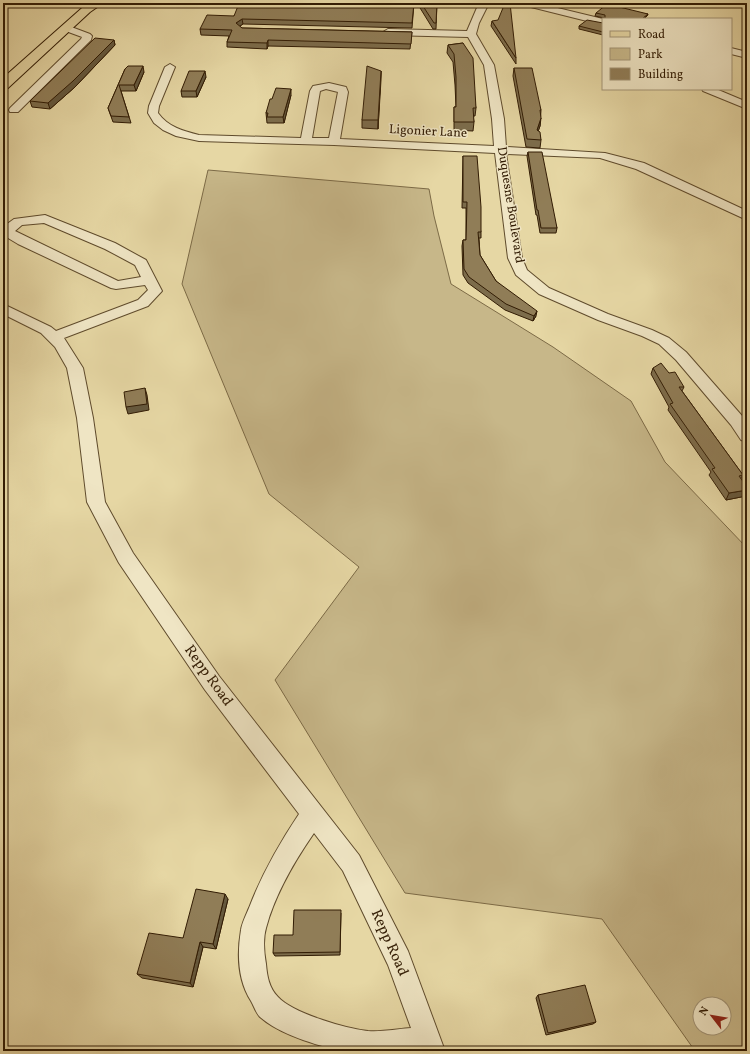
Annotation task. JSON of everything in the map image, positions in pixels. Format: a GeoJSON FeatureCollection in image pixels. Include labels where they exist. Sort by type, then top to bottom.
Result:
{"type":"FeatureCollection","features":[{"type":"Feature","properties":{"kind":"main road"},"geometry":{"type":"LineString","coordinates":[[3,85],[66,28],[97,3]]}},
{"type":"Feature","properties":{"kind":"street"},"geometry":{"type":"LineString","coordinates":[[377,32],[471,34],[474,23],[484,3]]}},
{"type":"Feature","properties":{"kind":"street"},"geometry":{"type":"LineString","coordinates":[[526,3],[602,22]]}},
{"type":"Feature","properties":{"kind":"street"},"geometry":{"type":"LineString","coordinates":[[14,110],[86,40],[87,36],[84,33],[66,28]]}},
{"type":"Feature","properties":{"kind":"street","name":"Duquesne Boulevard"},"geometry":{"type":"LineString","coordinates":[[471,34],[489,65],[498,119],[500,150],[515,258],[520,272],[544,292],[602,317],[647,333],[664,341],[681,356],[737,421],[747,436]]}},
{"type":"Feature","properties":{"kind":"street"},"geometry":{"type":"LineString","coordinates":[[732,51],[747,55]]}},
{"type":"Feature","properties":{"kind":"street","name":"Ligonier Lane"},"geometry":{"type":"LineString","coordinates":[[170,67],[154,106],[153,113],[158,121],[167,128],[180,134],[199,138],[334,142],[601,155],[624,160],[661,175],[747,216]]}},
{"type":"Feature","properties":{"kind":"street"},"geometry":{"type":"LineString","coordinates":[[306,141],[316,91],[320,87],[332,86],[342,89],[343,92],[334,142]]}},
{"type":"Feature","properties":{"kind":"street"},"geometry":{"type":"LineString","coordinates":[[709,90],[747,106]]}},
{"type":"Feature","properties":{"kind":"street"},"geometry":{"type":"LineString","coordinates":[[53,337],[143,303],[156,290],[141,263],[110,246],[45,219],[19,222],[6,231],[116,285],[150,280]]}},
{"type":"Feature","properties":{"kind":"street","name":"Repp Road"},"geometry":{"type":"LineString","coordinates":[[3,308],[46,330],[62,344],[75,368],[85,418],[96,502],[126,558],[212,683],[351,863],[399,960],[430,1046]]}},
{"type":"Feature","properties":{"kind":"street"},"geometry":{"type":"LineString","coordinates":[[313,814],[291,846],[268,890],[252,929],[252,955],[255,984],[269,1007],[290,1021],[325,1034],[368,1044],[430,1046]]}},
{"type":"Feature","properties":{"kind":"green space"},"geometry":{"type":"Polygon","coordinates":[[[208,170],[429,189],[434,216],[451,284],[553,347],[631,401],[665,462],[747,548],[747,1051],[695,1051],[602,919],[405,893],[275,680],[359,567],[269,494],[182,284],[208,170]]]}},
{"type":"Feature","properties":{"kind":"building"},"geometry":{"type":"Polygon","coordinates":[[[283,3],[414,3],[412,23],[242,19],[236,23],[242,28],[412,32],[411,44],[268,40],[267,43],[227,42],[232,30],[200,29],[207,15],[234,16],[238,6],[282,7],[283,3]]]}},
{"type":"Feature","properties":{"kind":"building"},"geometry":{"type":"Polygon","coordinates":[[[421,3],[437,3],[436,23],[434,23],[421,3]]]}},
{"type":"Feature","properties":{"kind":"building"},"geometry":{"type":"Polygon","coordinates":[[[505,3],[510,3],[516,58],[492,21],[498,20],[505,3]]]}},
{"type":"Feature","properties":{"kind":"building"},"geometry":{"type":"Polygon","coordinates":[[[607,4],[648,14],[643,18],[605,18],[605,15],[596,13],[607,4]]]}},
{"type":"Feature","properties":{"kind":"building"},"geometry":{"type":"Polygon","coordinates":[[[587,20],[602,23],[602,32],[579,26],[587,20]]]}},
{"type":"Feature","properties":{"kind":"building"},"geometry":{"type":"Polygon","coordinates":[[[95,38],[114,40],[73,81],[48,103],[30,101],[95,38]]]}},
{"type":"Feature","properties":{"kind":"building"},"geometry":{"type":"Polygon","coordinates":[[[463,43],[473,58],[476,108],[473,108],[474,122],[454,122],[454,107],[456,107],[456,77],[454,54],[448,45],[463,43]]]}},
{"type":"Feature","properties":{"kind":"building"},"geometry":{"type":"Polygon","coordinates":[[[128,66],[143,66],[134,85],[119,85],[129,117],[111,116],[108,108],[125,69],[128,66]]]}},
{"type":"Feature","properties":{"kind":"building"},"geometry":{"type":"Polygon","coordinates":[[[367,66],[381,71],[378,120],[362,120],[367,66]]]}},
{"type":"Feature","properties":{"kind":"building"},"geometry":{"type":"Polygon","coordinates":[[[514,68],[532,68],[541,110],[541,118],[537,130],[540,132],[541,140],[527,139],[514,68]]]}},
{"type":"Feature","properties":{"kind":"building"},"geometry":{"type":"Polygon","coordinates":[[[189,71],[205,71],[196,91],[181,91],[189,71]]]}},
{"type":"Feature","properties":{"kind":"building"},"geometry":{"type":"Polygon","coordinates":[[[276,88],[291,89],[283,117],[267,117],[268,113],[266,113],[270,99],[272,99],[276,88]]]}},
{"type":"Feature","properties":{"kind":"building"},"geometry":{"type":"Polygon","coordinates":[[[528,152],[542,152],[557,228],[541,228],[528,152]]]}},
{"type":"Feature","properties":{"kind":"building"},"geometry":{"type":"Polygon","coordinates":[[[463,156],[477,156],[481,207],[481,232],[478,232],[480,255],[496,281],[537,311],[534,316],[506,304],[469,277],[464,269],[463,240],[466,240],[467,202],[463,202],[463,156]]]}},
{"type":"Feature","properties":{"kind":"building"},"geometry":{"type":"Polygon","coordinates":[[[661,363],[669,373],[675,372],[684,387],[679,387],[743,475],[739,476],[747,487],[747,490],[729,493],[712,469],[715,468],[670,404],[673,403],[653,368],[661,363]]]}},
{"type":"Feature","properties":{"kind":"building"},"geometry":{"type":"Polygon","coordinates":[[[145,388],[147,404],[126,407],[124,392],[145,388]]]}},
{"type":"Feature","properties":{"kind":"building"},"geometry":{"type":"Polygon","coordinates":[[[196,889],[225,894],[213,944],[200,942],[190,983],[137,974],[149,933],[183,938],[196,889]]]}},
{"type":"Feature","properties":{"kind":"building"},"geometry":{"type":"Polygon","coordinates":[[[294,910],[341,910],[340,952],[273,953],[274,935],[293,935],[294,910]]]}},
{"type":"Feature","properties":{"kind":"building"},"geometry":{"type":"Polygon","coordinates":[[[585,985],[596,1022],[548,1033],[538,995],[585,985]]]}}]}
